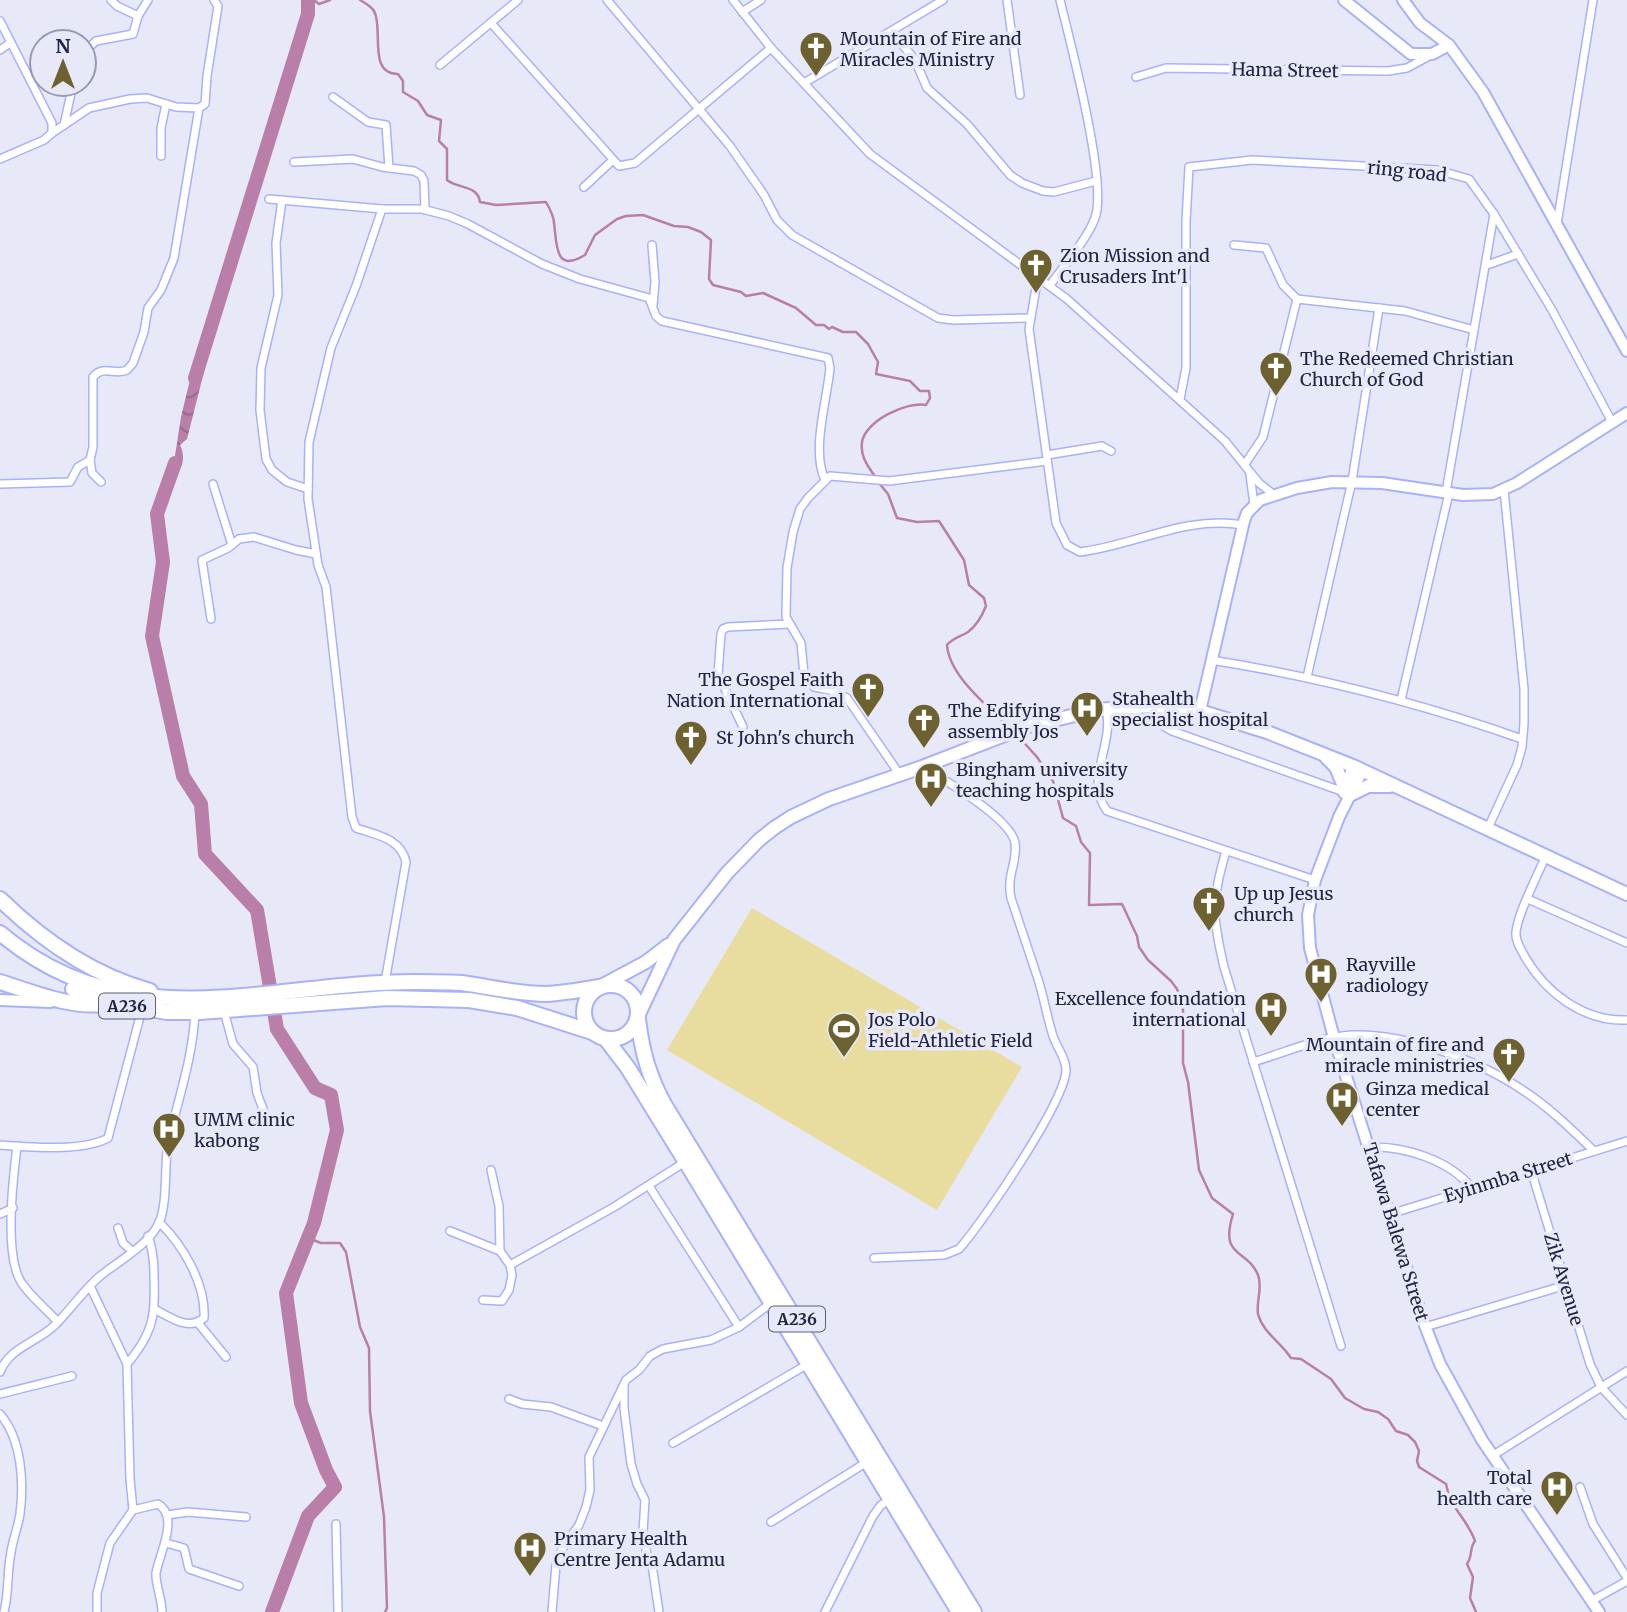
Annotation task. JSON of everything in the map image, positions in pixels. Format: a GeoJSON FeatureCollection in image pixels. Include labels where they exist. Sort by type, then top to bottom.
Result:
{"type":"FeatureCollection","features":[{"type":"Feature","properties":{"kind":"highway"},"geometry":{"type":"LineString","coordinates":[[3,906],[72,957],[116,979],[151,991],[207,998]]}},
{"type":"Feature","properties":{"kind":"highway","name":"A236"},"geometry":{"type":"LineString","coordinates":[[5,944],[51,968],[108,991],[159,999],[255,1001],[386,982],[459,983],[546,994],[615,985],[626,989],[634,997],[645,1061],[665,1106],[897,1495],[974,1612]]}},
{"type":"Feature","properties":{"kind":"highway","name":"A236"},"geometry":{"type":"LineString","coordinates":[[5,944],[67,986],[142,1009],[224,1011],[255,1001]]}},
{"type":"Feature","properties":{"kind":"highway"},"geometry":{"type":"LineString","coordinates":[[0,982],[81,1004],[116,1003]]}},
{"type":"Feature","properties":{"kind":"highway"},"geometry":{"type":"LineString","coordinates":[[592,1032],[584,1016],[584,1005],[590,995],[601,986]]}},
{"type":"Feature","properties":{"kind":"highway","name":"A236"},"geometry":{"type":"LineString","coordinates":[[285,998],[416,997],[469,1000],[517,1008],[606,1039],[628,1068],[686,1161],[867,1462],[897,1495],[959,1612]]}},
{"type":"Feature","properties":{"kind":"highway"},"geometry":{"type":"LineString","coordinates":[[606,1039],[629,1033],[638,1016]]}},
{"type":"Feature","properties":{"kind":"main road"},"geometry":{"type":"LineString","coordinates":[[638,1016],[674,940],[727,873],[774,828],[821,803],[1008,733],[1106,709],[1151,706],[1200,711],[1267,732],[1358,768],[1627,894]]}},
{"type":"Feature","properties":{"kind":"main road"},"geometry":{"type":"LineString","coordinates":[[1317,751],[1336,767],[1347,792],[1368,786],[1397,786]]}},
{"type":"Feature","properties":{"kind":"main road"},"geometry":{"type":"LineString","coordinates":[[601,986],[646,962],[674,940]]}},
{"type":"Feature","properties":{"kind":"street"},"geometry":{"type":"LineString","coordinates":[[111,0],[117,6],[138,16]]}},
{"type":"Feature","properties":{"kind":"street"},"geometry":{"type":"LineString","coordinates":[[98,41],[133,34],[138,16],[148,0]]}},
{"type":"Feature","properties":{"kind":"street"},"geometry":{"type":"LineString","coordinates":[[0,159],[44,140],[89,108],[108,102],[147,98],[166,104],[199,108],[205,104],[218,6],[214,0]]}},
{"type":"Feature","properties":{"kind":"street"},"geometry":{"type":"LineString","coordinates":[[440,65],[518,0]]}},
{"type":"Feature","properties":{"kind":"street"},"geometry":{"type":"LineString","coordinates":[[607,0],[730,146],[777,219],[792,235],[938,318],[1030,318]]}},
{"type":"Feature","properties":{"kind":"street"},"geometry":{"type":"LineString","coordinates":[[733,0],[771,48],[870,154],[1050,285],[1225,442],[1273,494]]}},
{"type":"Feature","properties":{"kind":"street"},"geometry":{"type":"LineString","coordinates":[[742,12],[761,0]]}},
{"type":"Feature","properties":{"kind":"street"},"geometry":{"type":"LineString","coordinates":[[804,83],[943,0]]}},
{"type":"Feature","properties":{"kind":"street"},"geometry":{"type":"LineString","coordinates":[[1007,0],[1020,94]]}},
{"type":"Feature","properties":{"kind":"street"},"geometry":{"type":"LineString","coordinates":[[1050,285],[1095,218],[1096,181],[1088,129],[1060,0]]}},
{"type":"Feature","properties":{"kind":"street"},"geometry":{"type":"LineString","coordinates":[[1344,0],[1411,54],[1432,54],[1449,44]]}},
{"type":"Feature","properties":{"kind":"street"},"geometry":{"type":"LineString","coordinates":[[1403,0],[1420,23],[1449,44],[1483,92],[1627,351]]}},
{"type":"Feature","properties":{"kind":"street"},"geometry":{"type":"LineString","coordinates":[[1556,224],[1593,0]]}},
{"type":"Feature","properties":{"kind":"street"},"geometry":{"type":"LineString","coordinates":[[0,21],[52,123],[52,133]]}},
{"type":"Feature","properties":{"kind":"street"},"geometry":{"type":"LineString","coordinates":[[491,23],[619,166],[635,163],[771,48]]}},
{"type":"Feature","properties":{"kind":"street"},"geometry":{"type":"LineString","coordinates":[[892,32],[908,49],[932,94],[967,124],[998,162],[1016,179],[1033,188],[1054,192],[1096,181]]}},
{"type":"Feature","properties":{"kind":"street"},"geometry":{"type":"LineString","coordinates":[[0,50],[10,43]]}},
{"type":"Feature","properties":{"kind":"street","name":"Hama Street"},"geometry":{"type":"LineString","coordinates":[[1136,77],[1166,68],[1388,71],[1408,68],[1432,54]]}},
{"type":"Feature","properties":{"kind":"street"},"geometry":{"type":"LineString","coordinates":[[333,97],[368,122],[386,125],[389,168]]}},
{"type":"Feature","properties":{"kind":"street"},"geometry":{"type":"LineString","coordinates":[[64,125],[70,98]]}},
{"type":"Feature","properties":{"kind":"street"},"geometry":{"type":"LineString","coordinates":[[161,156],[161,128],[166,104]]}},
{"type":"Feature","properties":{"kind":"street"},"geometry":{"type":"LineString","coordinates":[[101,482],[92,473],[90,460],[93,447],[93,377],[98,371],[105,369],[122,372],[133,363],[144,332],[148,308],[161,290],[174,258],[199,108]]}},
{"type":"Feature","properties":{"kind":"street"},"geometry":{"type":"LineString","coordinates":[[294,162],[352,159],[414,171],[421,175],[425,186],[425,210]]}},
{"type":"Feature","properties":{"kind":"street"},"geometry":{"type":"LineString","coordinates":[[584,187],[613,160]]}},
{"type":"Feature","properties":{"kind":"street","name":"ring road"},"geometry":{"type":"LineString","coordinates":[[1180,400],[1186,368],[1186,222],[1189,167],[1252,160],[1437,170],[1469,179],[1494,214],[1552,310],[1612,422]]}},
{"type":"Feature","properties":{"kind":"street"},"geometry":{"type":"LineString","coordinates":[[269,199],[425,210],[468,224],[542,264],[580,279],[641,294],[649,298],[656,316],[662,321],[828,358],[830,368],[820,447],[820,468],[825,480]]}},
{"type":"Feature","properties":{"kind":"street"},"geometry":{"type":"LineString","coordinates":[[282,200],[276,243],[278,295],[261,368],[260,410],[267,459],[272,470],[287,482],[307,489]]}},
{"type":"Feature","properties":{"kind":"street"},"geometry":{"type":"LineString","coordinates":[[382,209],[356,286],[331,348],[309,442],[307,489],[316,554],[326,587],[354,823],[356,828],[394,842],[406,862],[386,982]]}},
{"type":"Feature","properties":{"kind":"street"},"geometry":{"type":"LineString","coordinates":[[1401,700],[1447,493],[1494,214]]}},
{"type":"Feature","properties":{"kind":"street"},"geometry":{"type":"LineString","coordinates":[[652,245],[655,282],[653,306]]}},
{"type":"Feature","properties":{"kind":"street"},"geometry":{"type":"LineString","coordinates":[[1234,245],[1266,248],[1283,285],[1297,299],[1405,311],[1474,330]]}},
{"type":"Feature","properties":{"kind":"street"},"geometry":{"type":"LineString","coordinates":[[1487,265],[1518,254]]}},
{"type":"Feature","properties":{"kind":"street"},"geometry":{"type":"LineString","coordinates":[[1038,276],[1030,318],[1056,523],[1067,545],[1075,551],[1087,551],[1190,524],[1215,522],[1243,525]]}},
{"type":"Feature","properties":{"kind":"street"},"geometry":{"type":"LineString","coordinates":[[1254,505],[1247,467],[1263,438],[1297,299]]}},
{"type":"Feature","properties":{"kind":"street"},"geometry":{"type":"LineString","coordinates":[[1307,677],[1352,481],[1379,308]]}},
{"type":"Feature","properties":{"kind":"street"},"geometry":{"type":"LineString","coordinates":[[1200,711],[1243,525],[1254,505],[1273,494],[1332,482],[1352,481],[1480,495],[1504,490],[1627,413]]}},
{"type":"Feature","properties":{"kind":"street"},"geometry":{"type":"LineString","coordinates":[[900,775],[847,698],[830,690],[814,687],[804,674],[801,643],[789,624],[785,609],[787,568],[800,509],[825,480],[836,475],[889,481],[1047,458],[1102,446],[1111,451]]}},
{"type":"Feature","properties":{"kind":"street"},"geometry":{"type":"LineString","coordinates":[[0,484],[70,482],[78,467],[90,460]]}},
{"type":"Feature","properties":{"kind":"street"},"geometry":{"type":"LineString","coordinates":[[213,484],[232,545]]}},
{"type":"Feature","properties":{"kind":"street"},"geometry":{"type":"LineString","coordinates":[[1488,828],[1517,765],[1522,738],[1524,689],[1504,490]]}},
{"type":"Feature","properties":{"kind":"street"},"geometry":{"type":"LineString","coordinates":[[211,619],[202,560],[239,539],[254,537],[316,554]]}},
{"type":"Feature","properties":{"kind":"street"},"geometry":{"type":"LineString","coordinates":[[743,727],[718,674],[723,629],[789,624]]}},
{"type":"Feature","properties":{"kind":"street"},"geometry":{"type":"LineString","coordinates":[[1212,660],[1307,677],[1401,700],[1522,738]]}},
{"type":"Feature","properties":{"kind":"street"},"geometry":{"type":"LineString","coordinates":[[1151,706],[1158,723],[1172,731],[1347,792]]}},
{"type":"Feature","properties":{"kind":"street"},"geometry":{"type":"LineString","coordinates":[[1106,709],[1109,733],[1100,765],[1099,789],[1107,811],[1315,880]]}},
{"type":"Feature","properties":{"kind":"street"},"geometry":{"type":"LineString","coordinates":[[874,1258],[944,1255],[960,1249],[1033,1141],[1052,1108],[1065,1076],[1065,1060],[1058,1052],[1008,884],[1015,841],[1006,825],[961,790],[922,767]]}},
{"type":"Feature","properties":{"kind":"street","name":"Tafawa Balewa Street"},"geometry":{"type":"LineString","coordinates":[[1358,768],[1315,880],[1308,915],[1310,948],[1334,1038],[1425,1327],[1440,1363],[1492,1456],[1599,1612]]}},
{"type":"Feature","properties":{"kind":"street"},"geometry":{"type":"LineString","coordinates":[[1226,851],[1215,892],[1214,919],[1224,967],[1341,1346]]}},
{"type":"Feature","properties":{"kind":"street"},"geometry":{"type":"LineString","coordinates":[[1546,855],[1517,924],[1516,938],[1535,973],[1556,994],[1585,1012],[1602,1018],[1627,1020]]}},
{"type":"Feature","properties":{"kind":"street"},"geometry":{"type":"LineString","coordinates":[[1528,900],[1627,943]]}},
{"type":"Feature","properties":{"kind":"street"},"geometry":{"type":"LineString","coordinates":[[0,1000],[81,1004]]}},
{"type":"Feature","properties":{"kind":"street"},"geometry":{"type":"LineString","coordinates":[[0,1145],[75,1145],[99,1143],[108,1138],[142,1009]]}},
{"type":"Feature","properties":{"kind":"street"},"geometry":{"type":"LineString","coordinates":[[224,1011],[233,1044],[253,1067],[257,1093],[265,1117]]}},
{"type":"Feature","properties":{"kind":"street"},"geometry":{"type":"LineString","coordinates":[[0,1371],[2,1362],[45,1335],[90,1286],[132,1251],[159,1222],[168,1144],[190,1064],[195,1012]]}},
{"type":"Feature","properties":{"kind":"street"},"geometry":{"type":"LineString","coordinates":[[1253,1062],[1351,1035],[1391,1038],[1479,1066],[1525,1091],[1594,1151]]}},
{"type":"Feature","properties":{"kind":"street","name":"Eyinmba Street"},"geometry":{"type":"LineString","coordinates":[[1390,1214],[1627,1140]]}},
{"type":"Feature","properties":{"kind":"street"},"geometry":{"type":"LineString","coordinates":[[17,1146],[13,1208],[15,1268],[22,1282],[58,1322]]}},
{"type":"Feature","properties":{"kind":"street"},"geometry":{"type":"LineString","coordinates":[[1370,1147],[1385,1146],[1424,1157],[1458,1175],[1472,1188]]}},
{"type":"Feature","properties":{"kind":"street"},"geometry":{"type":"LineString","coordinates":[[510,1265],[649,1186],[686,1161]]}},
{"type":"Feature","properties":{"kind":"street"},"geometry":{"type":"LineString","coordinates":[[491,1170],[499,1206],[500,1251]]}},
{"type":"Feature","properties":{"kind":"street","name":"Zik Avenue"},"geometry":{"type":"LineString","coordinates":[[1531,1170],[1584,1346],[1601,1387]]}},
{"type":"Feature","properties":{"kind":"street"},"geometry":{"type":"LineString","coordinates":[[649,1186],[739,1327]]}},
{"type":"Feature","properties":{"kind":"street"},"geometry":{"type":"LineString","coordinates":[[0,1214],[13,1208]]}},
{"type":"Feature","properties":{"kind":"street"},"geometry":{"type":"LineString","coordinates":[[156,1310],[181,1323],[198,1323],[204,1318],[205,1298],[173,1235],[159,1222]]}},
{"type":"Feature","properties":{"kind":"street"},"geometry":{"type":"LineString","coordinates":[[118,1228],[123,1243],[132,1251]]}},
{"type":"Feature","properties":{"kind":"street"},"geometry":{"type":"LineString","coordinates":[[450,1231],[500,1251],[510,1265],[512,1275],[509,1290],[502,1301],[483,1300]]}},
{"type":"Feature","properties":{"kind":"street"},"geometry":{"type":"LineString","coordinates":[[127,1364],[143,1343],[156,1310],[155,1255],[148,1236]]}},
{"type":"Feature","properties":{"kind":"street"},"geometry":{"type":"LineString","coordinates":[[1425,1327],[1566,1285]]}},
{"type":"Feature","properties":{"kind":"street"},"geometry":{"type":"LineString","coordinates":[[90,1286],[127,1364],[133,1510],[110,1543],[97,1593],[97,1612]]}},
{"type":"Feature","properties":{"kind":"street"},"geometry":{"type":"LineString","coordinates":[[552,1612],[556,1565],[586,1507],[590,1490],[589,1457],[624,1385],[650,1356],[663,1349],[711,1340],[739,1327],[772,1303]]}},
{"type":"Feature","properties":{"kind":"street"},"geometry":{"type":"LineString","coordinates":[[198,1323],[226,1357]]}},
{"type":"Feature","properties":{"kind":"street"},"geometry":{"type":"LineString","coordinates":[[673,1443],[808,1363]]}},
{"type":"Feature","properties":{"kind":"street"},"geometry":{"type":"LineString","coordinates":[[1492,1456],[1627,1371]]}},
{"type":"Feature","properties":{"kind":"street"},"geometry":{"type":"LineString","coordinates":[[0,1394],[72,1376]]}},
{"type":"Feature","properties":{"kind":"street"},"geometry":{"type":"LineString","coordinates":[[624,1385],[631,1464],[645,1500],[643,1532],[647,1555],[652,1565],[659,1612]]}},
{"type":"Feature","properties":{"kind":"street"},"geometry":{"type":"LineString","coordinates":[[1601,1387],[1627,1415]]}},
{"type":"Feature","properties":{"kind":"street"},"geometry":{"type":"LineString","coordinates":[[509,1399],[522,1404],[551,1407],[603,1426]]}},
{"type":"Feature","properties":{"kind":"street"},"geometry":{"type":"LineString","coordinates":[[0,1415],[9,1426],[14,1440],[21,1493],[4,1612]]}},
{"type":"Feature","properties":{"kind":"street"},"geometry":{"type":"LineString","coordinates":[[771,1522],[867,1462]]}},
{"type":"Feature","properties":{"kind":"street"},"geometry":{"type":"LineString","coordinates":[[1580,1487],[1593,1524],[1627,1579],[1591,1601]]}},
{"type":"Feature","properties":{"kind":"street"},"geometry":{"type":"LineString","coordinates":[[825,1612],[873,1516],[881,1505],[897,1495]]}},
{"type":"Feature","properties":{"kind":"street"},"geometry":{"type":"LineString","coordinates":[[133,1510],[161,1505],[167,1515],[166,1543],[156,1578],[162,1612]]}},
{"type":"Feature","properties":{"kind":"street"},"geometry":{"type":"LineString","coordinates":[[167,1515],[188,1512],[246,1517]]}},
{"type":"Feature","properties":{"kind":"street"},"geometry":{"type":"LineString","coordinates":[[336,1524],[338,1612]]}},
{"type":"Feature","properties":{"kind":"street"},"geometry":{"type":"LineString","coordinates":[[166,1543],[184,1548],[189,1569],[239,1586]]}},
{"type":"Feature","properties":{"kind":"shaded area","name":"Jos Polo Field-Athletic Field"},"geometry":{"type":"Polygon","coordinates":[[[752,908],[1022,1067],[937,1210],[667,1050],[752,908]]]}},
{"type":"Feature","properties":{"kind":"water"},"geometry":{"type":"Polygon","coordinates":[[[199,362],[205,368],[187,439],[180,445],[182,464],[173,482],[170,481],[169,471],[174,462],[194,363],[199,362]]]}},
{"type":"Feature","properties":{"kind":"waterway"},"geometry":{"type":"LineString","coordinates":[[195,378],[308,14],[308,0]]}},
{"type":"Feature","properties":{"kind":"waterway"},"geometry":{"type":"LineString","coordinates":[[314,0],[319,4],[330,0]]}},
{"type":"Feature","properties":{"kind":"waterway"},"geometry":{"type":"LineString","coordinates":[[360,0],[373,9],[377,19],[379,59],[383,67],[388,72],[398,74],[403,81],[403,92],[418,101],[427,115],[441,120],[439,141],[447,149],[447,180],[451,183],[472,190],[480,202],[496,205],[546,202],[553,218],[559,254],[568,261],[585,255],[595,235],[617,219],[626,216],[643,215],[701,232],[711,240],[709,279],[713,285],[741,292],[746,296],[763,293],[796,308],[816,325],[843,332],[856,332],[868,344],[878,362],[876,374],[910,381],[920,391],[929,391],[930,398],[926,405],[898,409],[879,420],[865,434],[862,452],[876,478]]}},
{"type":"Feature","properties":{"kind":"waterway"},"geometry":{"type":"LineString","coordinates":[[175,463],[157,514],[163,562],[152,636],[183,776],[201,804],[205,854],[257,910],[277,1029],[315,1088],[331,1095],[337,1130],[314,1223],[286,1293],[301,1403],[335,1487],[308,1516],[272,1612]]}},
{"type":"Feature","properties":{"kind":"waterway"},"geometry":{"type":"LineString","coordinates":[[879,483],[888,494],[897,518],[917,522],[939,521],[964,560],[969,585],[984,598],[986,606],[971,630],[947,645],[949,657],[971,690],[1010,728]]}},
{"type":"Feature","properties":{"kind":"waterway"},"geometry":{"type":"LineString","coordinates":[[1017,735],[1037,757],[1053,781],[1063,818],[1076,826],[1081,842],[1090,853],[1089,905],[1122,904],[1137,936],[1139,947],[1177,989],[1183,1007],[1183,1063],[1188,1082],[1199,1170],[1212,1198],[1233,1214],[1229,1239],[1232,1246],[1253,1266],[1258,1275],[1260,1321],[1291,1358],[1301,1359],[1331,1379],[1345,1398],[1364,1409],[1378,1412],[1388,1419],[1396,1431],[1408,1435],[1415,1442],[1419,1451],[1419,1467],[1446,1484],[1451,1500],[1475,1541],[1467,1564],[1473,1577],[1470,1598],[1476,1612]]}},
{"type":"Feature","properties":{"kind":"waterway"},"geometry":{"type":"LineString","coordinates":[[308,1238],[321,1243],[340,1243],[346,1252],[360,1327],[369,1348],[370,1411],[384,1517],[385,1612]]}},
{"type":"Feature","properties":{"kind":"place","name":"Mountain of Fire and Miracles Ministry"},"geometry":{"type":"Point","coordinates":[816,78]}},
{"type":"Feature","properties":{"kind":"place","name":"Zion Mission and Crusaders Int'l"},"geometry":{"type":"Point","coordinates":[1036,295]}},
{"type":"Feature","properties":{"kind":"place","name":"The Redeemed Christian Church of God"},"geometry":{"type":"Point","coordinates":[1276,398]}},
{"type":"Feature","properties":{"kind":"place","name":"The Gospel Faith Nation International"},"geometry":{"type":"Point","coordinates":[868,719]}},
{"type":"Feature","properties":{"kind":"place","name":"Stahealth specialist hospital"},"geometry":{"type":"Point","coordinates":[1087,738]}},
{"type":"Feature","properties":{"kind":"place","name":"The Edifying assembly Jos"},"geometry":{"type":"Point","coordinates":[924,750]}},
{"type":"Feature","properties":{"kind":"place","name":"St John's church"},"geometry":{"type":"Point","coordinates":[691,767]}},
{"type":"Feature","properties":{"kind":"place","name":"Bingham university teaching hospitals"},"geometry":{"type":"Point","coordinates":[931,809]}},
{"type":"Feature","properties":{"kind":"place","name":"Up up Jesus church"},"geometry":{"type":"Point","coordinates":[1209,933]}},
{"type":"Feature","properties":{"kind":"place","name":"Rayville radiology"},"geometry":{"type":"Point","coordinates":[1321,1004]}},
{"type":"Feature","properties":{"kind":"place","name":"Excellence foundation international"},"geometry":{"type":"Point","coordinates":[1271,1038]}},
{"type":"Feature","properties":{"kind":"place","name":"Jos Polo Field-Athletic Field"},"geometry":{"type":"Point","coordinates":[844,1059]}},
{"type":"Feature","properties":{"kind":"place","name":"Mountain of fire and miracle ministries"},"geometry":{"type":"Point","coordinates":[1509,1084]}},
{"type":"Feature","properties":{"kind":"place","name":"Ginza medical center"},"geometry":{"type":"Point","coordinates":[1342,1128]}},
{"type":"Feature","properties":{"kind":"place","name":"UMM clinic kabong"},"geometry":{"type":"Point","coordinates":[169,1159]}},
{"type":"Feature","properties":{"kind":"place","name":"Total health care"},"geometry":{"type":"Point","coordinates":[1557,1517]}},
{"type":"Feature","properties":{"kind":"place","name":"Primary Health Centre Jenta Adamu"},"geometry":{"type":"Point","coordinates":[530,1578]}}]}
